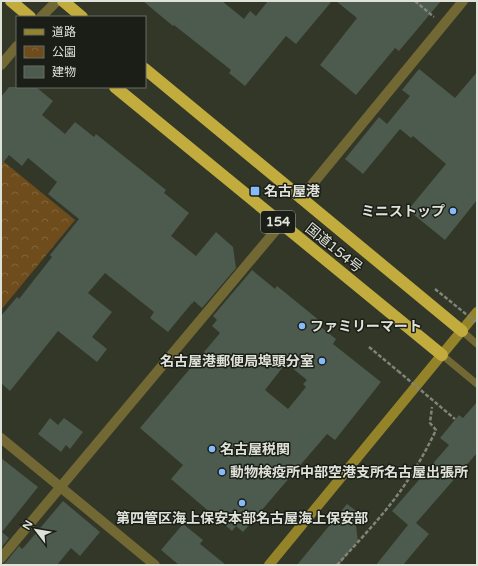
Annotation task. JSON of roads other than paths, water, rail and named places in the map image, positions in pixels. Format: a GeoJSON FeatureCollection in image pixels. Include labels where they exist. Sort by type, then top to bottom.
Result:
{"type":"FeatureCollection","features":[{"type":"Feature","properties":{"kind":"highway"},"geometry":{"type":"LineString","coordinates":[[11,1],[29,16]]}},
{"type":"Feature","properties":{"kind":"highway"},"geometry":{"type":"LineString","coordinates":[[63,1],[81,16]]}},
{"type":"Feature","properties":{"kind":"highway","name":"国道154号"},"geometry":{"type":"LineString","coordinates":[[146,70],[462,331]]}},
{"type":"Feature","properties":{"kind":"highway","name":"国道154号"},"geometry":{"type":"LineString","coordinates":[[115,88],[442,355]]}},
{"type":"Feature","properties":{"kind":"street"},"geometry":{"type":"LineString","coordinates":[[42,16],[57,1]]}},
{"type":"Feature","properties":{"kind":"street"},"geometry":{"type":"LineString","coordinates":[[301,198],[463,1]]}},
{"type":"Feature","properties":{"kind":"street"},"geometry":{"type":"LineString","coordinates":[[1,65],[16,47]]}},
{"type":"Feature","properties":{"kind":"street"},"geometry":{"type":"LineString","coordinates":[[1,558],[281,224]]}},
{"type":"Feature","properties":{"kind":"street"},"geometry":{"type":"LineString","coordinates":[[269,565],[477,312]]}},
{"type":"Feature","properties":{"kind":"street"},"geometry":{"type":"LineString","coordinates":[[1,438],[155,565]]}},
{"type":"Feature","properties":{"kind":"lane"},"geometry":{"type":"LineString","coordinates":[[462,331],[477,344]]}},
{"type":"Feature","properties":{"kind":"lane"},"geometry":{"type":"LineString","coordinates":[[442,355],[477,384]]}},
{"type":"Feature","properties":{"kind":"place","name":"名古屋港"},"geometry":{"type":"Point","coordinates":[255,191]}},
{"type":"Feature","properties":{"kind":"place","name":"ミニストップ"},"geometry":{"type":"Point","coordinates":[453,211]}},
{"type":"Feature","properties":{"kind":"place","name":"ファミリーマート"},"geometry":{"type":"Point","coordinates":[302,326]}},
{"type":"Feature","properties":{"kind":"place","name":"名古屋港郵便局埠頭分室"},"geometry":{"type":"Point","coordinates":[322,361]}},
{"type":"Feature","properties":{"kind":"place","name":"名古屋税関"},"geometry":{"type":"Point","coordinates":[212,449]}},
{"type":"Feature","properties":{"kind":"place","name":"動物検疫所中部空港支所名古屋出張所"},"geometry":{"type":"Point","coordinates":[222,472]}},
{"type":"Feature","properties":{"kind":"place","name":"第四管区海上保安本部名古屋海上保安部"},"geometry":{"type":"Point","coordinates":[242,503]}}]}
